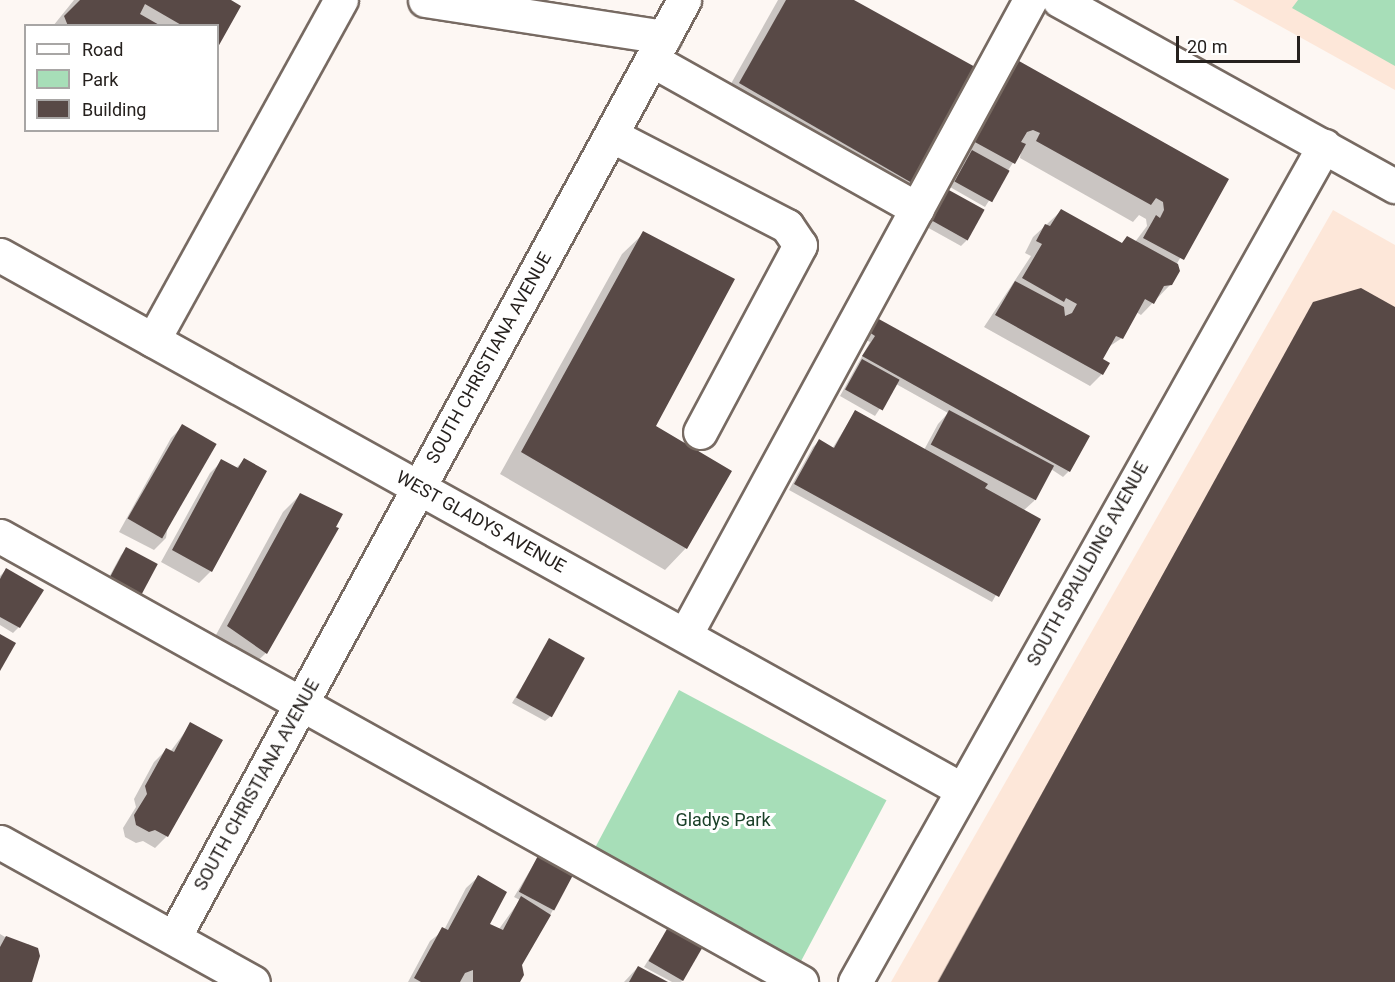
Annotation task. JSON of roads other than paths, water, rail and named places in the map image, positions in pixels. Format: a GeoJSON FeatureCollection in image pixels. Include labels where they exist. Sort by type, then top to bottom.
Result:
{"type":"FeatureCollection","features":[{"type":"Feature","properties":{"kind":"street"},"geometry":{"type":"LineString","coordinates":[[153,340],[341,0]]}},
{"type":"Feature","properties":{"kind":"street"},"geometry":{"type":"LineString","coordinates":[[425,0],[658,49],[917,209]]}},
{"type":"Feature","properties":{"kind":"street","name":"SOUTH CHRISTIANA AVENUE"},"geometry":{"type":"LineString","coordinates":[[174,937],[684,0]]}},
{"type":"Feature","properties":{"kind":"street"},"geometry":{"type":"LineString","coordinates":[[685,635],[1030,0]]}},
{"type":"Feature","properties":{"kind":"street"},"geometry":{"type":"LineString","coordinates":[[1059,0],[1395,186]]}},
{"type":"Feature","properties":{"kind":"street"},"geometry":{"type":"LineString","coordinates":[[611,135],[787,226],[800,245],[700,432]]}},
{"type":"Feature","properties":{"kind":"street","name":"SOUTH SPAULDING AVENUE"},"geometry":{"type":"LineString","coordinates":[[855,982],[961,789],[1324,147]]}},
{"type":"Feature","properties":{"kind":"street","name":"WEST GLADYS AVENUE"},"geometry":{"type":"LineString","coordinates":[[0,255],[961,789]]}},
{"type":"Feature","properties":{"kind":"street"},"geometry":{"type":"LineString","coordinates":[[0,536],[801,982]]}},
{"type":"Feature","properties":{"kind":"street"},"geometry":{"type":"LineString","coordinates":[[0,842],[253,982]]}},
{"type":"Feature","properties":{"kind":"park label","name":"Gladys Park"},"geometry":{"type":"Point","coordinates":[723,820]}}]}
